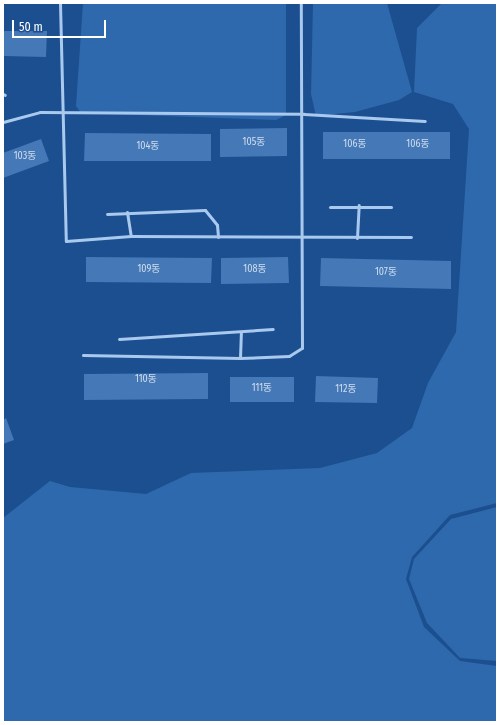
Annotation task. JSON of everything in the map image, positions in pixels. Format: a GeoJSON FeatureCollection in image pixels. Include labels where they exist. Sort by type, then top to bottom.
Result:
{"type":"FeatureCollection","features":[{"type":"Feature","properties":{"kind":"lane"},"geometry":{"type":"LineString","coordinates":[[60,3],[66,241],[131,236],[411,237]]}},
{"type":"Feature","properties":{"kind":"lane"},"geometry":{"type":"LineString","coordinates":[[83,355],[240,358],[289,356],[302,348],[304,114],[301,3]]}},
{"type":"Feature","properties":{"kind":"lane"},"geometry":{"type":"LineString","coordinates":[[3,122],[40,112],[63,115],[304,114],[425,121]]}},
{"type":"Feature","properties":{"kind":"lane"},"geometry":{"type":"LineString","coordinates":[[357,238],[359,205]]}},
{"type":"Feature","properties":{"kind":"lane"},"geometry":{"type":"LineString","coordinates":[[330,207],[359,205],[391,207]]}},
{"type":"Feature","properties":{"kind":"lane"},"geometry":{"type":"LineString","coordinates":[[107,214],[205,210],[217,225],[218,237]]}},
{"type":"Feature","properties":{"kind":"lane"},"geometry":{"type":"LineString","coordinates":[[127,212],[131,236]]}},
{"type":"Feature","properties":{"kind":"lane"},"geometry":{"type":"LineString","coordinates":[[119,339],[273,329]]}},
{"type":"Feature","properties":{"kind":"lane"},"geometry":{"type":"LineString","coordinates":[[240,358],[241,332]]}},
{"type":"Feature","properties":{"kind":"shaded area"},"geometry":{"type":"Polygon","coordinates":[[[83,3],[286,3],[286,115],[276,120],[81,113],[76,106],[83,3]]]}},
{"type":"Feature","properties":{"kind":"shaded area"},"geometry":{"type":"Polygon","coordinates":[[[313,3],[387,3],[412,92],[399,100],[355,112],[316,116],[311,94],[313,3]]]}},
{"type":"Feature","properties":{"kind":"shaded area"},"geometry":{"type":"Polygon","coordinates":[[[442,3],[497,3],[497,503],[450,515],[412,557],[406,579],[424,627],[460,661],[497,666],[497,722],[3,722],[3,518],[50,481],[70,487],[146,494],[191,473],[320,468],[377,453],[412,428],[428,383],[456,332],[469,129],[453,104],[414,92],[417,28],[442,3]]]}},
{"type":"Feature","properties":{"kind":"shaded area"},"geometry":{"type":"Polygon","coordinates":[[[497,507],[497,661],[460,658],[427,623],[409,579],[414,559],[451,519],[497,507]]]}},
{"type":"Feature","properties":{"kind":"building"},"geometry":{"type":"Polygon","coordinates":[[[3,31],[47,31],[46,57],[3,56],[3,31]]]}},
{"type":"Feature","properties":{"kind":"building"},"geometry":{"type":"Polygon","coordinates":[[[287,128],[287,156],[220,157],[220,129],[287,128]]]}},
{"type":"Feature","properties":{"kind":"building"},"geometry":{"type":"Polygon","coordinates":[[[323,132],[450,132],[450,159],[323,159],[323,132]]]}},
{"type":"Feature","properties":{"kind":"building"},"geometry":{"type":"Polygon","coordinates":[[[85,133],[211,134],[211,161],[84,161],[85,133]]]}},
{"type":"Feature","properties":{"kind":"building"},"geometry":{"type":"Polygon","coordinates":[[[41,139],[49,161],[3,178],[3,153],[41,139]]]}},
{"type":"Feature","properties":{"kind":"building"},"geometry":{"type":"Polygon","coordinates":[[[86,257],[212,258],[211,283],[86,282],[86,257]]]}},
{"type":"Feature","properties":{"kind":"building"},"geometry":{"type":"Polygon","coordinates":[[[288,257],[289,283],[221,284],[221,258],[288,257]]]}},
{"type":"Feature","properties":{"kind":"building"},"geometry":{"type":"Polygon","coordinates":[[[321,258],[451,261],[451,289],[320,286],[321,258]]]}},
{"type":"Feature","properties":{"kind":"building"},"geometry":{"type":"Polygon","coordinates":[[[208,373],[208,399],[84,400],[84,374],[208,373]]]}},
{"type":"Feature","properties":{"kind":"building"},"geometry":{"type":"Polygon","coordinates":[[[316,376],[378,378],[377,403],[315,402],[316,376]]]}},
{"type":"Feature","properties":{"kind":"building"},"geometry":{"type":"Polygon","coordinates":[[[230,377],[294,377],[294,402],[230,402],[230,377]]]}},
{"type":"Feature","properties":{"kind":"building"},"geometry":{"type":"Polygon","coordinates":[[[6,418],[14,440],[3,444],[3,420],[6,418]]]}}]}
